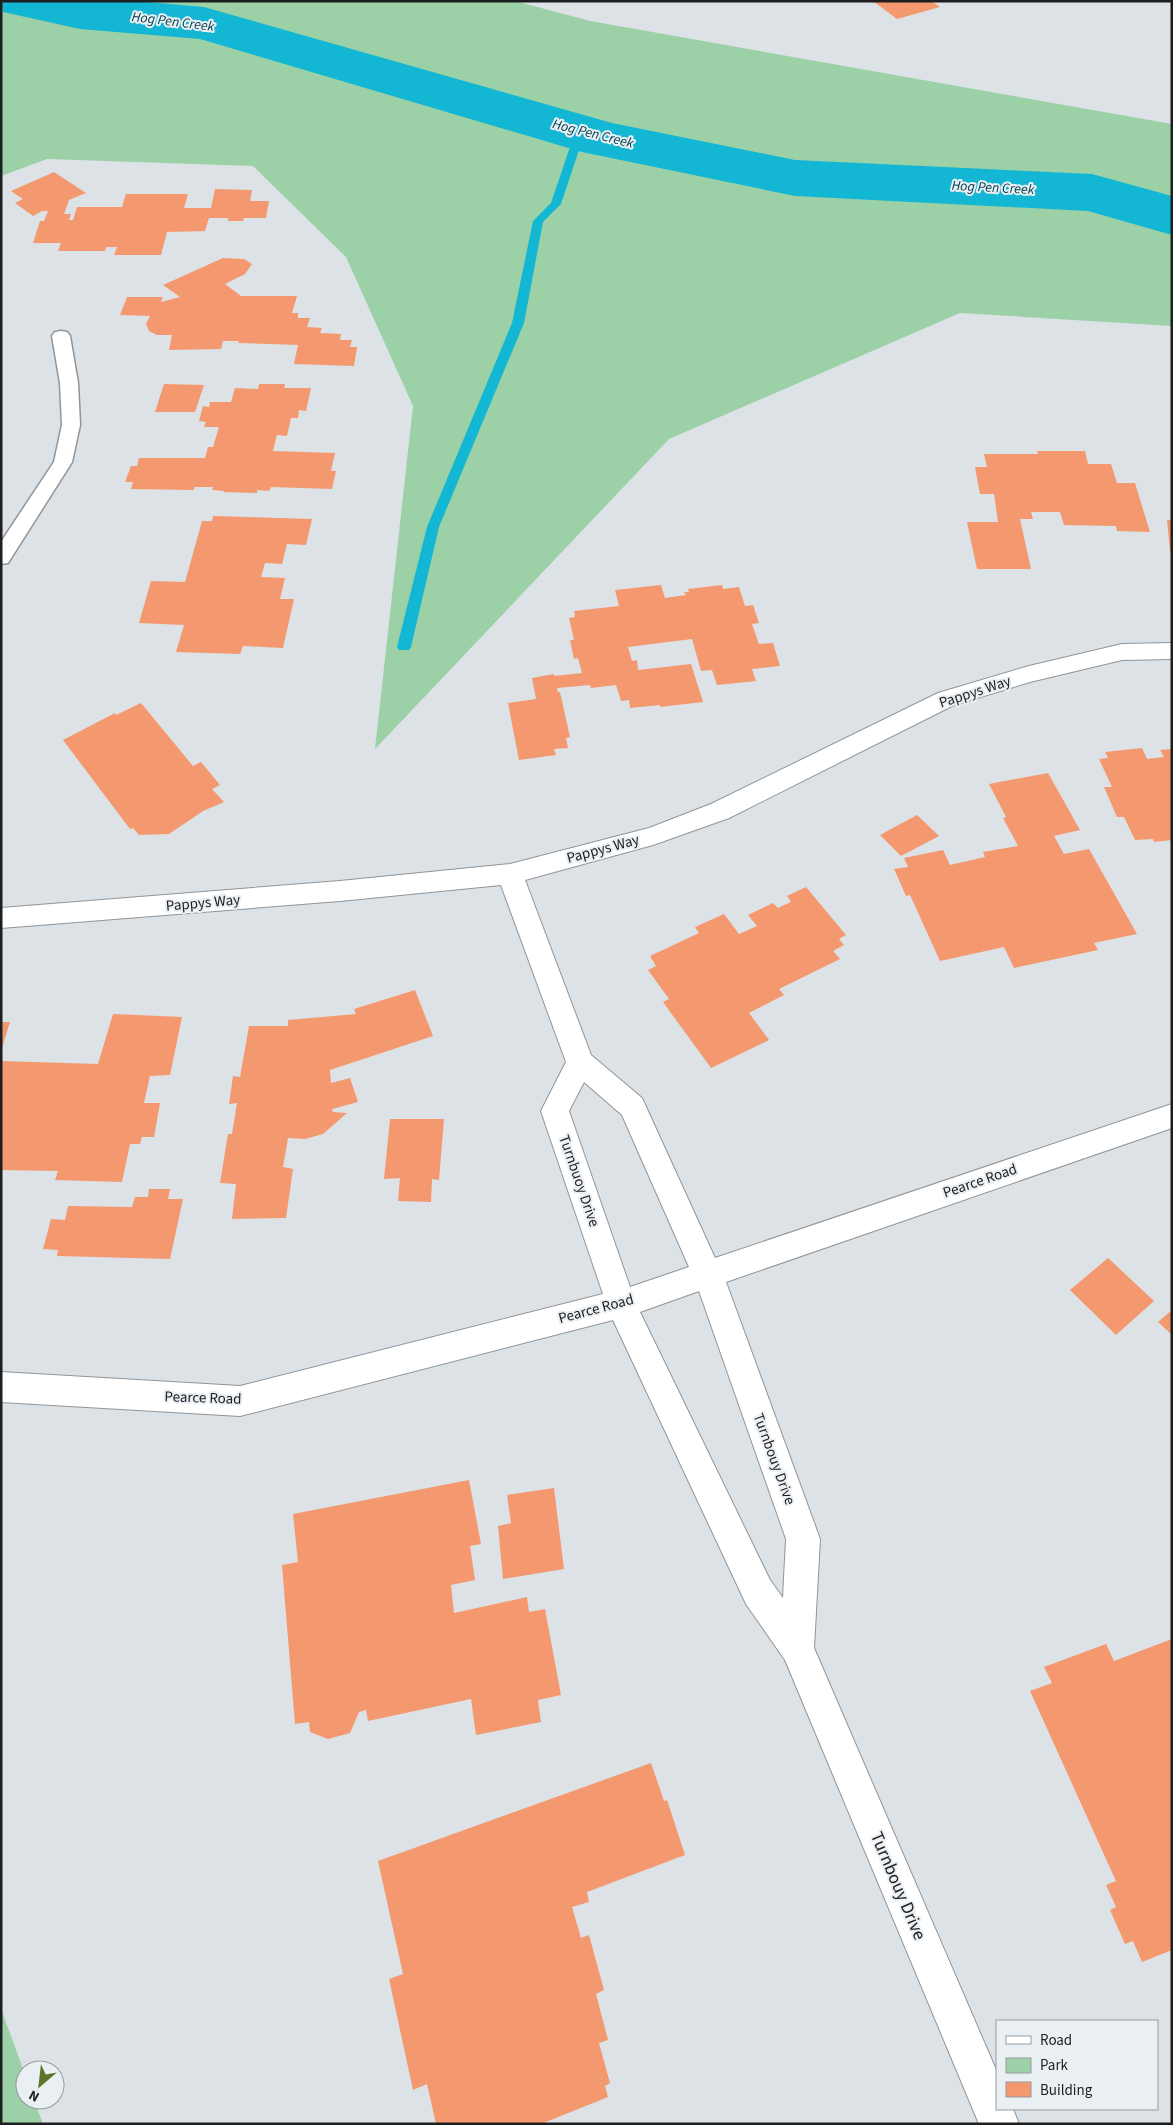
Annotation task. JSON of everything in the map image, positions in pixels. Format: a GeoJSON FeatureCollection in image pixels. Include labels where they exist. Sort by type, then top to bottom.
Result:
{"type":"FeatureCollection","features":[{"type":"Feature","properties":{"kind":"street","name":"Pappys Way"},"geometry":{"type":"LineString","coordinates":[[1,918],[330,892],[510,874],[653,836],[720,811],[946,699],[1029,674],[1122,652],[1172,651]]}},
{"type":"Feature","properties":{"kind":"street"},"geometry":{"type":"LineString","coordinates":[[510,874],[580,1062],[632,1107],[708,1275]]}},
{"type":"Feature","properties":{"kind":"street","name":"Turnbuoy Drive"},"geometry":{"type":"LineString","coordinates":[[580,1062],[555,1111],[621,1304]]}},
{"type":"Feature","properties":{"kind":"street","name":"Pearce Road"},"geometry":{"type":"LineString","coordinates":[[1,1387],[240,1401],[621,1304],[1172,1116]]}},
{"type":"Feature","properties":{"kind":"street","name":"Turnbouy Drive"},"geometry":{"type":"LineString","coordinates":[[708,1275],[803,1539],[797,1648]]}},
{"type":"Feature","properties":{"kind":"street","name":"Turnbouy Drive"},"geometry":{"type":"LineString","coordinates":[[621,1304],[758,1592],[797,1648],[999,2124]]}},
{"type":"Feature","properties":{"kind":"lane"},"geometry":{"type":"LineString","coordinates":[[1,558],[63,462],[71,425],[69,384],[62,336]]}},
{"type":"Feature","properties":{"kind":"green space"},"geometry":{"type":"Polygon","coordinates":[[[1,1],[515,1],[590,21],[1172,124],[1172,326],[960,313],[669,439],[375,749],[413,406],[346,257],[253,166],[47,159],[1,176],[1,1]]]}},
{"type":"Feature","properties":{"kind":"green space"},"geometry":{"type":"Polygon","coordinates":[[[1,2009],[20,2060],[15,2060],[15,2110],[38,2110],[43,2124],[1,2124],[1,2009]]]}},
{"type":"Feature","properties":{"kind":"building"},"geometry":{"type":"Polygon","coordinates":[[[873,1],[931,1],[940,7],[897,19],[873,1]]]}},
{"type":"Feature","properties":{"kind":"building"},"geometry":{"type":"Polygon","coordinates":[[[54,172],[86,193],[69,200],[64,214],[71,214],[69,220],[73,220],[77,207],[122,207],[126,194],[188,194],[184,208],[211,208],[215,189],[252,190],[250,201],[269,201],[266,218],[244,218],[243,221],[228,221],[228,218],[209,218],[205,231],[167,232],[161,255],[114,255],[117,247],[106,247],[105,251],[58,251],[61,243],[33,243],[40,221],[44,221],[48,211],[42,211],[33,216],[15,203],[23,199],[11,191],[54,172]]]}},
{"type":"Feature","properties":{"kind":"building"},"geometry":{"type":"Polygon","coordinates":[[[223,258],[244,259],[252,264],[245,274],[225,284],[241,296],[297,296],[292,313],[298,313],[298,318],[310,318],[307,327],[322,328],[320,333],[341,334],[340,340],[352,340],[350,347],[357,347],[354,366],[294,364],[298,345],[223,341],[221,349],[169,350],[172,335],[157,335],[149,331],[146,324],[150,316],[120,315],[127,297],[163,297],[161,302],[180,297],[163,285],[223,258]]]}},
{"type":"Feature","properties":{"kind":"building"},"geometry":{"type":"Polygon","coordinates":[[[164,384],[204,385],[195,412],[155,412],[164,384]]]}},
{"type":"Feature","properties":{"kind":"building"},"geometry":{"type":"Polygon","coordinates":[[[259,384],[285,384],[284,388],[311,388],[306,411],[299,410],[298,418],[291,418],[287,436],[277,435],[273,451],[335,453],[331,471],[336,471],[332,489],[271,487],[269,491],[257,490],[257,493],[223,492],[212,490],[213,487],[194,487],[194,490],[131,489],[133,482],[125,482],[131,466],[137,466],[139,458],[205,458],[208,447],[213,447],[219,427],[204,427],[206,422],[199,421],[203,406],[209,407],[210,402],[231,402],[235,388],[258,389],[259,384]]]}},
{"type":"Feature","properties":{"kind":"building"},"geometry":{"type":"Polygon","coordinates":[[[1037,451],[1085,451],[1088,464],[1111,464],[1117,483],[1135,483],[1150,532],[1117,531],[1116,526],[1064,525],[1060,512],[1031,512],[1033,519],[1020,519],[1031,569],[977,569],[967,522],[998,522],[994,494],[980,494],[975,467],[987,467],[984,454],[1038,454],[1037,451]]]}},
{"type":"Feature","properties":{"kind":"building"},"geometry":{"type":"Polygon","coordinates":[[[213,516],[312,519],[306,545],[287,544],[282,564],[265,563],[261,577],[285,578],[280,599],[294,599],[283,648],[243,646],[240,654],[176,652],[184,625],[139,623],[151,581],[185,582],[202,521],[212,521],[213,516]]]}},
{"type":"Feature","properties":{"kind":"building"},"geometry":{"type":"Polygon","coordinates":[[[1167,520],[1172,520],[1172,551],[1170,551],[1167,520]]]}},
{"type":"Feature","properties":{"kind":"building"},"geometry":{"type":"Polygon","coordinates":[[[661,585],[665,598],[686,595],[684,592],[689,592],[688,589],[722,585],[723,589],[739,587],[745,606],[753,605],[759,623],[752,624],[759,644],[773,643],[780,666],[752,669],[756,681],[717,685],[712,670],[701,671],[692,639],[628,647],[632,661],[637,660],[638,670],[691,664],[703,702],[630,708],[629,700],[621,701],[616,685],[591,688],[590,685],[557,688],[558,692],[560,692],[570,737],[566,738],[568,748],[554,749],[556,755],[519,760],[508,703],[536,699],[532,678],[554,674],[554,676],[582,673],[578,658],[574,659],[570,640],[574,640],[569,618],[575,617],[574,611],[619,606],[615,590],[661,585]]]}},
{"type":"Feature","properties":{"kind":"building"},"geometry":{"type":"Polygon","coordinates":[[[141,703],[193,766],[201,762],[220,785],[212,789],[224,802],[203,811],[169,834],[139,835],[133,828],[130,829],[63,740],[115,713],[116,715],[141,703]]]}},
{"type":"Feature","properties":{"kind":"building"},"geometry":{"type":"Polygon","coordinates":[[[1142,748],[1147,759],[1164,757],[1160,750],[1172,749],[1172,840],[1154,842],[1153,839],[1135,840],[1124,817],[1117,817],[1104,787],[1112,787],[1099,759],[1108,758],[1105,752],[1142,748]]]}},
{"type":"Feature","properties":{"kind":"building"},"geometry":{"type":"Polygon","coordinates":[[[1048,773],[1080,830],[1054,836],[1064,854],[1089,849],[1137,934],[1094,943],[1098,950],[1014,968],[1004,947],[940,961],[910,895],[906,896],[894,869],[908,867],[904,858],[943,850],[950,865],[985,857],[983,852],[1018,846],[1003,818],[1006,817],[989,784],[1048,773]]]}},
{"type":"Feature","properties":{"kind":"building"},"geometry":{"type":"Polygon","coordinates":[[[917,815],[939,836],[901,856],[880,835],[917,815]]]}},
{"type":"Feature","properties":{"kind":"building"},"geometry":{"type":"Polygon","coordinates":[[[806,887],[846,935],[839,939],[844,945],[833,951],[840,959],[779,989],[784,995],[749,1013],[769,1040],[711,1068],[663,1002],[669,999],[648,970],[656,966],[650,956],[699,933],[695,927],[724,914],[739,934],[757,926],[748,915],[773,903],[778,908],[791,902],[787,896],[806,887]]]}},
{"type":"Feature","properties":{"kind":"building"},"geometry":{"type":"Polygon","coordinates":[[[415,990],[433,1036],[330,1070],[331,1083],[350,1078],[358,1102],[332,1109],[333,1112],[347,1113],[323,1134],[305,1139],[288,1138],[283,1167],[293,1169],[286,1218],[232,1219],[236,1184],[220,1183],[228,1134],[232,1134],[237,1103],[229,1104],[233,1076],[240,1077],[249,1026],[288,1026],[288,1020],[356,1014],[354,1009],[415,990]]]}},
{"type":"Feature","properties":{"kind":"building"},"geometry":{"type":"Polygon","coordinates":[[[113,1014],[182,1017],[170,1075],[150,1076],[144,1103],[160,1103],[154,1137],[142,1137],[140,1144],[130,1144],[122,1182],[55,1180],[58,1171],[1,1170],[1,1061],[98,1064],[113,1014]]]}},
{"type":"Feature","properties":{"kind":"building"},"geometry":{"type":"Polygon","coordinates":[[[1,1022],[10,1022],[2,1048],[1,1048],[1,1022]]]}},
{"type":"Feature","properties":{"kind":"building"},"geometry":{"type":"Polygon","coordinates":[[[390,1119],[444,1119],[439,1180],[432,1179],[431,1202],[398,1201],[400,1178],[384,1179],[390,1119]]]}},
{"type":"Feature","properties":{"kind":"building"},"geometry":{"type":"Polygon","coordinates":[[[149,1189],[170,1189],[168,1199],[183,1199],[170,1259],[57,1256],[58,1250],[43,1249],[51,1219],[65,1220],[68,1206],[132,1207],[135,1197],[148,1197],[149,1189]]]}},
{"type":"Feature","properties":{"kind":"building"},"geometry":{"type":"Polygon","coordinates":[[[1108,1258],[1154,1301],[1116,1335],[1070,1290],[1108,1258]]]}},
{"type":"Feature","properties":{"kind":"building"},"geometry":{"type":"Polygon","coordinates":[[[1172,1310],[1172,1335],[1158,1322],[1172,1310]]]}},
{"type":"Feature","properties":{"kind":"building"},"geometry":{"type":"Polygon","coordinates":[[[469,1480],[481,1544],[470,1546],[475,1580],[451,1585],[454,1613],[527,1597],[529,1612],[545,1609],[561,1695],[538,1700],[541,1722],[476,1735],[471,1699],[368,1721],[366,1710],[359,1712],[350,1733],[328,1739],[310,1732],[309,1722],[295,1724],[282,1565],[298,1562],[293,1514],[469,1480]]]}},
{"type":"Feature","properties":{"kind":"building"},"geometry":{"type":"Polygon","coordinates":[[[554,1488],[564,1569],[503,1579],[498,1526],[511,1523],[507,1495],[554,1488]]]}},
{"type":"Feature","properties":{"kind":"building"},"geometry":{"type":"Polygon","coordinates":[[[1172,1639],[1172,1950],[1142,1962],[1133,1941],[1125,1944],[1110,1910],[1116,1907],[1106,1885],[1116,1881],[1030,1691],[1052,1683],[1044,1667],[1106,1644],[1114,1661],[1172,1639]]]}},
{"type":"Feature","properties":{"kind":"building"},"geometry":{"type":"Polygon","coordinates":[[[651,1763],[664,1801],[667,1800],[685,1855],[587,1892],[589,1902],[572,1907],[581,1938],[589,1935],[604,1990],[596,1994],[608,2040],[599,2043],[610,2083],[605,2086],[608,2097],[541,2124],[436,2124],[427,2084],[413,2090],[389,1979],[403,1974],[378,1861],[651,1763]]]}},
{"type":"Feature","properties":{"kind":"waterway","name":"Hog Pen Creek"},"geometry":{"type":"LineString","coordinates":[[22,1],[80,13],[204,23],[603,139],[795,178],[1092,193],[1172,216]]}},
{"type":"Feature","properties":{"kind":"waterway"},"geometry":{"type":"LineString","coordinates":[[404,647],[433,527],[518,323],[538,221],[556,204],[580,132]]}}]}
